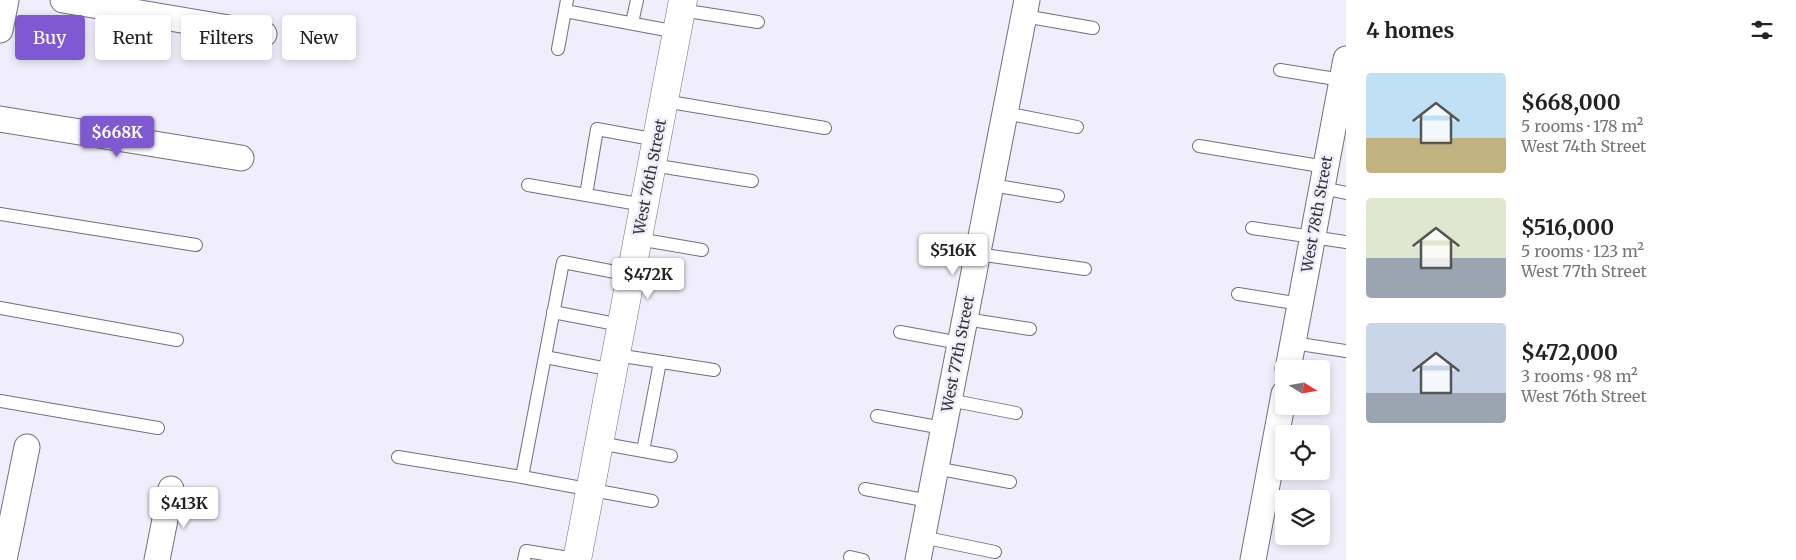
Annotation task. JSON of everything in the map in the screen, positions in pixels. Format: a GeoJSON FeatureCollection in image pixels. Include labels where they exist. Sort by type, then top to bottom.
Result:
{"type":"FeatureCollection","features":[{"type":"Feature","properties":{"kind":"street"},"geometry":{"type":"LineString","coordinates":[[0,30],[6,0]]}},
{"type":"Feature","properties":{"kind":"street"},"geometry":{"type":"LineString","coordinates":[[63,0],[181,20]]}},
{"type":"Feature","properties":{"kind":"street","name":"West 77th Street"},"geometry":{"type":"LineString","coordinates":[[920,549],[1026,8]]}},
{"type":"Feature","properties":{"kind":"street","name":"West 76th Street"},"geometry":{"type":"LineString","coordinates":[[579,560],[590,490],[681,14]]}},
{"type":"Feature","properties":{"kind":"street","name":"West 78th Street"},"geometry":{"type":"LineString","coordinates":[[1290,360],[1313,237],[1331,162],[1343,82]]}},
{"type":"Feature","properties":{"kind":"street"},"geometry":{"type":"LineString","coordinates":[[0,119],[241,158]]}},
{"type":"Feature","properties":{"kind":"street"},"geometry":{"type":"LineString","coordinates":[[1253,560],[1280,415]]}},
{"type":"Feature","properties":{"kind":"street"},"geometry":{"type":"LineString","coordinates":[[4,560],[27,447]]}},
{"type":"Feature","properties":{"kind":"street"},"geometry":{"type":"LineString","coordinates":[[157,560],[171,489]]}},
{"type":"Feature","properties":{"kind":"lane"},"geometry":{"type":"LineString","coordinates":[[632,24],[637,0]]}},
{"type":"Feature","properties":{"kind":"lane"},"geometry":{"type":"LineString","coordinates":[[558,49],[566,6],[632,24],[681,14],[758,22]]}},
{"type":"Feature","properties":{"kind":"lane"},"geometry":{"type":"LineString","coordinates":[[1026,8],[1094,28]]}},
{"type":"Feature","properties":{"kind":"lane"},"geometry":{"type":"LineString","coordinates":[[1280,70],[1343,82]]}},
{"type":"Feature","properties":{"kind":"lane"},"geometry":{"type":"LineString","coordinates":[[664,101],[825,128]]}},
{"type":"Feature","properties":{"kind":"lane"},"geometry":{"type":"LineString","coordinates":[[1005,113],[1077,127]]}},
{"type":"Feature","properties":{"kind":"lane"},"geometry":{"type":"LineString","coordinates":[[586,195],[598,129],[654,152],[752,182]]}},
{"type":"Feature","properties":{"kind":"lane"},"geometry":{"type":"LineString","coordinates":[[1199,146],[1331,162],[1346,193]]}},
{"type":"Feature","properties":{"kind":"lane"},"geometry":{"type":"LineString","coordinates":[[528,185],[644,205]]}},
{"type":"Feature","properties":{"kind":"lane"},"geometry":{"type":"LineString","coordinates":[[991,185],[1058,196]]}},
{"type":"Feature","properties":{"kind":"lane"},"geometry":{"type":"LineString","coordinates":[[0,214],[196,245]]}},
{"type":"Feature","properties":{"kind":"lane"},"geometry":{"type":"LineString","coordinates":[[1252,228],[1346,242]]}},
{"type":"Feature","properties":{"kind":"lane"},"geometry":{"type":"LineString","coordinates":[[638,239],[702,250]]}},
{"type":"Feature","properties":{"kind":"lane"},"geometry":{"type":"LineString","coordinates":[[977,254],[1085,269]]}},
{"type":"Feature","properties":{"kind":"lane"},"geometry":{"type":"LineString","coordinates":[[522,477],[563,262],[631,275]]}},
{"type":"Feature","properties":{"kind":"lane"},"geometry":{"type":"LineString","coordinates":[[1238,294],[1301,304]]}},
{"type":"Feature","properties":{"kind":"lane"},"geometry":{"type":"LineString","coordinates":[[0,308],[177,340]]}},
{"type":"Feature","properties":{"kind":"lane"},"geometry":{"type":"LineString","coordinates":[[553,312],[621,325]]}},
{"type":"Feature","properties":{"kind":"lane"},"geometry":{"type":"LineString","coordinates":[[900,332],[1030,329]]}},
{"type":"Feature","properties":{"kind":"lane"},"geometry":{"type":"LineString","coordinates":[[1293,343],[1346,352]]}},
{"type":"Feature","properties":{"kind":"lane"},"geometry":{"type":"LineString","coordinates":[[545,357],[614,362],[660,362],[714,370]]}},
{"type":"Feature","properties":{"kind":"lane"},"geometry":{"type":"LineString","coordinates":[[643,451],[660,362]]}},
{"type":"Feature","properties":{"kind":"lane"},"geometry":{"type":"LineString","coordinates":[[949,400],[1016,413]]}},
{"type":"Feature","properties":{"kind":"lane"},"geometry":{"type":"LineString","coordinates":[[0,401],[158,428]]}},
{"type":"Feature","properties":{"kind":"lane"},"geometry":{"type":"LineString","coordinates":[[877,416],[943,428]]}},
{"type":"Feature","properties":{"kind":"lane"},"geometry":{"type":"LineString","coordinates":[[599,443],[671,456]]}},
{"type":"Feature","properties":{"kind":"lane"},"geometry":{"type":"LineString","coordinates":[[398,456],[652,501]]}},
{"type":"Feature","properties":{"kind":"lane"},"geometry":{"type":"LineString","coordinates":[[936,468],[1010,482]]}},
{"type":"Feature","properties":{"kind":"lane"},"geometry":{"type":"LineString","coordinates":[[865,489],[929,501]]}},
{"type":"Feature","properties":{"kind":"lane"},"geometry":{"type":"LineString","coordinates":[[920,549],[995,552]]}},
{"type":"Feature","properties":{"kind":"lane"},"geometry":{"type":"LineString","coordinates":[[524,560],[526,551],[579,560]]}},
{"type":"Feature","properties":{"kind":"lane"},"geometry":{"type":"LineString","coordinates":[[850,557],[863,560]]}}]}
